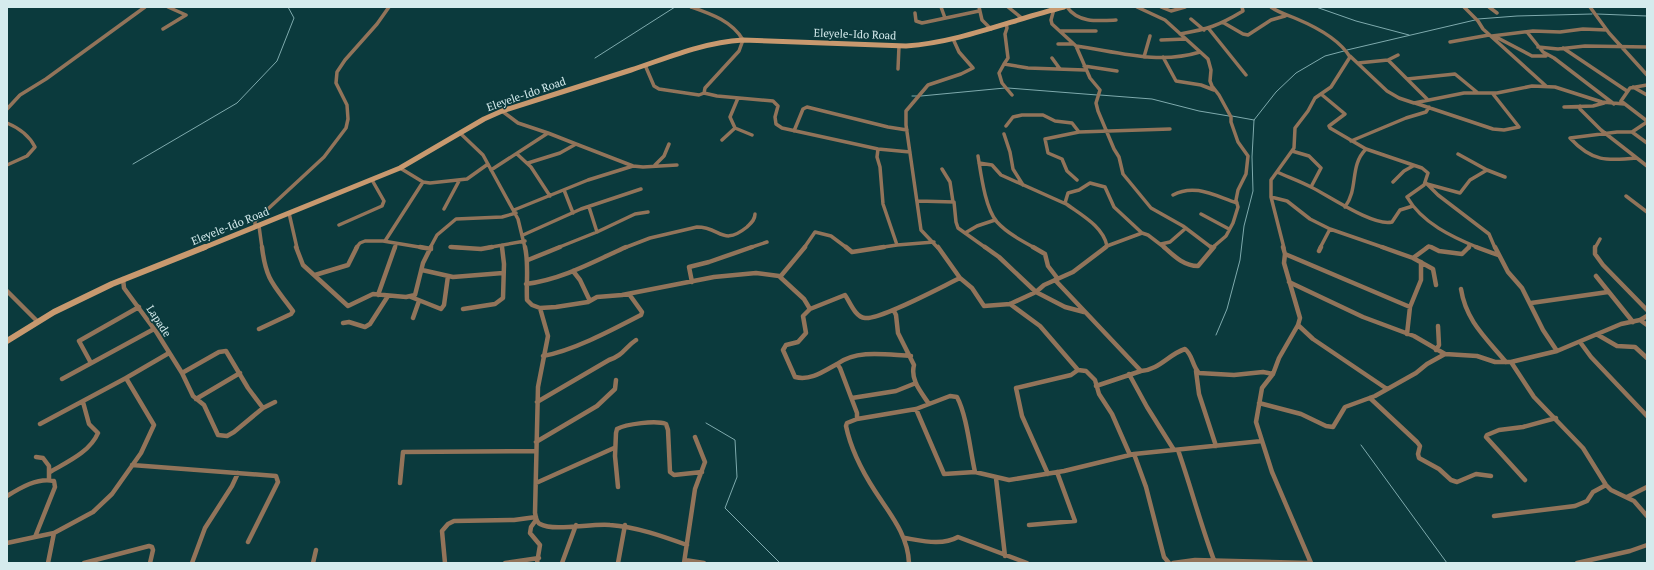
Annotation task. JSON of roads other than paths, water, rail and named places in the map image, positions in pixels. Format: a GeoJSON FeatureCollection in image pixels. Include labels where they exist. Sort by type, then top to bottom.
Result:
{"type":"FeatureCollection","features":[{"type":"Feature","properties":{"kind":"main road","name":"Eleyele-Ido Road"},"geometry":{"type":"LineString","coordinates":[[7,341],[81,298],[124,279],[400,168],[484,119],[700,46],[719,42],[743,40],[899,46],[927,45],[954,41],[1060,8]]}},
{"type":"Feature","properties":{"kind":"street"},"geometry":{"type":"LineString","coordinates":[[7,109],[20,95],[46,79],[146,7]]}},
{"type":"Feature","properties":{"kind":"street"},"geometry":{"type":"LineString","coordinates":[[163,29],[186,14],[168,7]]}},
{"type":"Feature","properties":{"kind":"street"},"geometry":{"type":"LineString","coordinates":[[259,329],[291,314],[293,311],[268,277],[257,226],[254,223],[285,192],[324,157],[346,128],[348,119],[347,109],[345,99],[336,83],[337,72],[345,60],[377,24],[389,7]]}},
{"type":"Feature","properties":{"kind":"street"},"geometry":{"type":"LineString","coordinates":[[691,7],[714,16],[738,30],[743,40],[739,51],[705,88],[704,93]]}},
{"type":"Feature","properties":{"kind":"street"},"geometry":{"type":"LineString","coordinates":[[941,7],[945,18]]}},
{"type":"Feature","properties":{"kind":"street"},"geometry":{"type":"LineString","coordinates":[[979,7],[983,21],[991,29]]}},
{"type":"Feature","properties":{"kind":"street"},"geometry":{"type":"LineString","coordinates":[[1008,7],[1023,19]]}},
{"type":"Feature","properties":{"kind":"street"},"geometry":{"type":"LineString","coordinates":[[1066,204],[1065,202],[1070,192],[1079,190],[1090,183],[1103,185],[1106,188],[1114,207],[1142,233],[1161,244],[1170,253],[1191,267],[1198,266],[1202,263],[1205,255],[1222,240],[1235,218],[1239,186],[1246,174],[1248,156],[1238,142],[1231,122],[1231,117],[1210,81],[1211,70],[1208,59],[1164,18],[1137,7]]}},
{"type":"Feature","properties":{"kind":"street"},"geometry":{"type":"LineString","coordinates":[[1161,7],[1171,12],[1185,7]]}},
{"type":"Feature","properties":{"kind":"street"},"geometry":{"type":"LineString","coordinates":[[1180,34],[1209,29],[1224,23],[1243,11],[1242,7]]}},
{"type":"Feature","properties":{"kind":"street"},"geometry":{"type":"LineString","coordinates":[[1271,7],[1276,12],[1287,15],[1311,26],[1347,52],[1386,91],[1399,98],[1493,129],[1504,130],[1519,127],[1493,94]]}},
{"type":"Feature","properties":{"kind":"street"},"geometry":{"type":"LineString","coordinates":[[1464,7],[1477,19],[1483,29],[1547,86]]}},
{"type":"Feature","properties":{"kind":"street"},"geometry":{"type":"LineString","coordinates":[[1490,7],[1497,13]]}},
{"type":"Feature","properties":{"kind":"street"},"geometry":{"type":"LineString","coordinates":[[1590,7],[1607,30],[1647,75]]}},
{"type":"Feature","properties":{"kind":"street"},"geometry":{"type":"LineString","coordinates":[[1116,20],[1089,21],[1060,8],[1051,22],[1074,45],[1092,82],[1100,90],[1096,107],[1119,157],[1123,174],[1148,204],[1160,214],[1186,228],[1212,248]]}},
{"type":"Feature","properties":{"kind":"street"},"geometry":{"type":"LineString","coordinates":[[915,13],[916,21],[919,23],[979,11]]}},
{"type":"Feature","properties":{"kind":"street"},"geometry":{"type":"LineString","coordinates":[[1224,23],[1243,34],[1248,35],[1271,20],[1287,15]]}},
{"type":"Feature","properties":{"kind":"street"},"geometry":{"type":"LineString","coordinates":[[1191,19],[1204,30]]}},
{"type":"Feature","properties":{"kind":"street"},"geometry":{"type":"LineString","coordinates":[[1006,24],[1007,28],[1005,34],[1008,58],[999,73],[1002,84],[1012,95]]}},
{"type":"Feature","properties":{"kind":"street"},"geometry":{"type":"LineString","coordinates":[[1209,29],[1246,75]]}},
{"type":"Feature","properties":{"kind":"street"},"geometry":{"type":"LineString","coordinates":[[1450,42],[1488,35],[1492,36],[1527,32],[1560,32],[1583,29],[1607,30]]}},
{"type":"Feature","properties":{"kind":"street"},"geometry":{"type":"LineString","coordinates":[[1060,31],[1096,31]]}},
{"type":"Feature","properties":{"kind":"street"},"geometry":{"type":"LineString","coordinates":[[1527,32],[1546,56]]}},
{"type":"Feature","properties":{"kind":"street"},"geometry":{"type":"LineString","coordinates":[[1144,57],[1150,36]]}},
{"type":"Feature","properties":{"kind":"street"},"geometry":{"type":"LineString","coordinates":[[1492,36],[1532,56],[1546,56],[1554,58],[1614,104]]}},
{"type":"Feature","properties":{"kind":"street"},"geometry":{"type":"LineString","coordinates":[[1161,40],[1186,39]]}},
{"type":"Feature","properties":{"kind":"street"},"geometry":{"type":"LineString","coordinates":[[954,41],[959,52],[973,68],[961,74],[928,85],[906,111],[907,130],[922,230],[934,242],[960,278],[972,288],[984,306],[1010,304],[1036,292],[1044,285],[1073,272],[1107,246],[1142,233]]}},
{"type":"Feature","properties":{"kind":"street"},"geometry":{"type":"LineString","coordinates":[[1058,44],[1074,45],[1144,57],[1183,57],[1200,52]]}},
{"type":"Feature","properties":{"kind":"street"},"geometry":{"type":"LineString","coordinates":[[898,69],[899,46]]}},
{"type":"Feature","properties":{"kind":"street"},"geometry":{"type":"LineString","coordinates":[[1538,47],[1647,47]]}},
{"type":"Feature","properties":{"kind":"street"},"geometry":{"type":"LineString","coordinates":[[1564,48],[1627,91]]}},
{"type":"Feature","properties":{"kind":"street"},"geometry":{"type":"LineString","coordinates":[[1176,563],[1195,560],[1215,562],[1311,563],[1272,472],[1256,422],[1258,403],[1262,388],[1273,374],[1279,358],[1298,325],[1300,318],[1284,263],[1285,254],[1271,196],[1271,180],[1292,151],[1295,144],[1295,128],[1308,111],[1313,101],[1331,87],[1340,76],[1347,52]]}},
{"type":"Feature","properties":{"kind":"street"},"geometry":{"type":"LineString","coordinates":[[1358,63],[1388,60],[1398,55]]}},
{"type":"Feature","properties":{"kind":"street"},"geometry":{"type":"LineString","coordinates":[[1163,57],[1176,81],[1201,85],[1214,90]]}},
{"type":"Feature","properties":{"kind":"street"},"geometry":{"type":"LineString","coordinates":[[1052,58],[1060,69]]}},
{"type":"Feature","properties":{"kind":"street"},"geometry":{"type":"LineString","coordinates":[[1388,60],[1427,99]]}},
{"type":"Feature","properties":{"kind":"street"},"geometry":{"type":"LineString","coordinates":[[1004,64],[1028,68],[1085,68],[1118,71]]}},
{"type":"Feature","properties":{"kind":"street"},"geometry":{"type":"LineString","coordinates":[[645,65],[650,72],[655,88],[699,95],[704,93],[776,102],[778,106],[775,117],[776,124],[782,128],[878,149],[910,152]]}},
{"type":"Feature","properties":{"kind":"street"},"geometry":{"type":"LineString","coordinates":[[1407,79],[1455,74],[1478,93]]}},
{"type":"Feature","properties":{"kind":"street"},"geometry":{"type":"LineString","coordinates":[[1414,102],[1464,93],[1493,94],[1527,86],[1547,86],[1561,88],[1607,103],[1624,104]]}},
{"type":"Feature","properties":{"kind":"street"},"geometry":{"type":"LineString","coordinates":[[1637,158],[1608,161],[1587,155],[1570,138],[1632,132],[1647,121],[1621,101],[1627,91],[1632,87],[1647,86]]}},
{"type":"Feature","properties":{"kind":"street"},"geometry":{"type":"LineString","coordinates":[[1632,87],[1647,95]]}},
{"type":"Feature","properties":{"kind":"street"},"geometry":{"type":"LineString","coordinates":[[1321,94],[1345,114],[1329,126],[1330,128],[1366,149],[1422,168],[1428,173],[1426,183],[1415,194],[1407,197],[1413,206],[1439,229],[1479,249],[1498,255]]}},
{"type":"Feature","properties":{"kind":"street"},"geometry":{"type":"LineString","coordinates":[[738,98],[730,117],[736,128],[752,135]]}},
{"type":"Feature","properties":{"kind":"street"},"geometry":{"type":"LineString","coordinates":[[1564,107],[1593,106],[1607,103]]}},
{"type":"Feature","properties":{"kind":"street"},"geometry":{"type":"LineString","coordinates":[[1580,106],[1580,109],[1605,134],[1647,166]]}},
{"type":"Feature","properties":{"kind":"street"},"geometry":{"type":"LineString","coordinates":[[794,131],[803,109],[806,107],[907,130]]}},
{"type":"Feature","properties":{"kind":"street"},"geometry":{"type":"LineString","coordinates":[[1351,141],[1406,118],[1426,112],[1429,107]]}},
{"type":"Feature","properties":{"kind":"street"},"geometry":{"type":"LineString","coordinates":[[502,112],[518,123],[548,132],[633,166],[677,165]]}},
{"type":"Feature","properties":{"kind":"street"},"geometry":{"type":"LineString","coordinates":[[1006,126],[1013,118],[1017,116],[1043,115],[1055,121],[1072,123],[1079,132]]}},
{"type":"Feature","properties":{"kind":"street"},"geometry":{"type":"LineString","coordinates":[[7,123],[16,126],[18,130],[30,138],[35,147],[29,154],[7,166]]}},
{"type":"Feature","properties":{"kind":"street"},"geometry":{"type":"LineString","coordinates":[[722,140],[736,128]]}},
{"type":"Feature","properties":{"kind":"street"},"geometry":{"type":"LineString","coordinates":[[1077,180],[1070,175],[1062,158],[1048,153],[1045,139],[1079,132],[1170,130]]}},
{"type":"Feature","properties":{"kind":"street"},"geometry":{"type":"LineString","coordinates":[[492,170],[545,136],[548,132]]}},
{"type":"Feature","properties":{"kind":"street"},"geometry":{"type":"LineString","coordinates":[[1632,132],[1647,143]]}},
{"type":"Feature","properties":{"kind":"street"},"geometry":{"type":"LineString","coordinates":[[460,133],[483,155],[503,194],[515,212],[525,241],[528,260],[526,284],[527,300],[532,305],[540,308],[556,307],[590,301],[598,297],[629,294],[714,277],[756,273],[780,277],[804,299],[810,309]]}},
{"type":"Feature","properties":{"kind":"street"},"geometry":{"type":"LineString","coordinates":[[1004,134],[1010,152],[1013,169],[1024,186]]}},
{"type":"Feature","properties":{"kind":"street"},"geometry":{"type":"LineString","coordinates":[[528,164],[561,152],[576,144]]}},
{"type":"Feature","properties":{"kind":"street"},"geometry":{"type":"LineString","coordinates":[[653,166],[660,161],[669,144]]}},
{"type":"Feature","properties":{"kind":"street"},"geometry":{"type":"LineString","coordinates":[[878,149],[877,157],[880,167],[883,204],[897,245]]}},
{"type":"Feature","properties":{"kind":"street"},"geometry":{"type":"LineString","coordinates":[[1345,207],[1351,201],[1352,190],[1356,184],[1356,162],[1366,149]]}},
{"type":"Feature","properties":{"kind":"street"},"geometry":{"type":"LineString","coordinates":[[1292,151],[1309,156],[1321,168],[1311,188]]}},
{"type":"Feature","properties":{"kind":"street"},"geometry":{"type":"LineString","coordinates":[[517,154],[531,166],[550,196]]}},
{"type":"Feature","properties":{"kind":"street"},"geometry":{"type":"LineString","coordinates":[[1458,154],[1487,170],[1505,177]]}},
{"type":"Feature","properties":{"kind":"street"},"geometry":{"type":"LineString","coordinates":[[978,156],[988,200],[995,220],[1014,235],[1045,254],[1048,266],[1056,279],[1084,312],[1140,371]]}},
{"type":"Feature","properties":{"kind":"street"},"geometry":{"type":"LineString","coordinates":[[979,163],[986,162],[995,166],[1001,175],[1066,204],[1092,223],[1104,237],[1107,246]]}},
{"type":"Feature","properties":{"kind":"street"},"geometry":{"type":"LineString","coordinates":[[400,168],[423,182],[459,181],[469,179],[488,164]]}},
{"type":"Feature","properties":{"kind":"street"},"geometry":{"type":"LineString","coordinates":[[411,297],[417,293],[423,263],[440,231],[453,220],[483,219],[515,212],[588,180],[633,166]]}},
{"type":"Feature","properties":{"kind":"street"},"geometry":{"type":"LineString","coordinates":[[1393,182],[1404,171],[1413,166]]}},
{"type":"Feature","properties":{"kind":"street"},"geometry":{"type":"LineString","coordinates":[[942,169],[950,182],[953,202],[956,208],[956,226],[965,234],[999,257],[1036,292],[1073,311],[1084,312]]}},
{"type":"Feature","properties":{"kind":"street"},"geometry":{"type":"LineString","coordinates":[[1426,183],[1460,193],[1470,180],[1487,170]]}},
{"type":"Feature","properties":{"kind":"street"},"geometry":{"type":"LineString","coordinates":[[1277,172],[1311,188],[1345,207],[1375,219],[1390,223],[1400,210],[1413,206]]}},
{"type":"Feature","properties":{"kind":"street"},"geometry":{"type":"LineString","coordinates":[[339,224],[382,206],[384,201],[372,180]]}},
{"type":"Feature","properties":{"kind":"street"},"geometry":{"type":"LineString","coordinates":[[444,209],[459,181]]}},
{"type":"Feature","properties":{"kind":"street"},"geometry":{"type":"LineString","coordinates":[[385,241],[423,182]]}},
{"type":"Feature","properties":{"kind":"street"},"geometry":{"type":"LineString","coordinates":[[1426,183],[1438,195],[1486,230],[1493,241],[1498,255],[1508,272],[1522,288],[1543,330],[1557,351]]}},
{"type":"Feature","properties":{"kind":"street"},"geometry":{"type":"LineString","coordinates":[[523,236],[573,213],[641,189]]}},
{"type":"Feature","properties":{"kind":"street"},"geometry":{"type":"LineString","coordinates":[[1173,195],[1188,190],[1198,189],[1237,203]]}},
{"type":"Feature","properties":{"kind":"street"},"geometry":{"type":"LineString","coordinates":[[564,190],[573,213]]}},
{"type":"Feature","properties":{"kind":"street"},"geometry":{"type":"LineString","coordinates":[[1271,196],[1287,201],[1310,219],[1330,229],[1421,262],[1433,270],[1436,285]]}},
{"type":"Feature","properties":{"kind":"street"},"geometry":{"type":"LineString","coordinates":[[1626,196],[1647,212]]}},
{"type":"Feature","properties":{"kind":"street"},"geometry":{"type":"LineString","coordinates":[[918,201],[936,203],[953,202]]}},
{"type":"Feature","properties":{"kind":"street"},"geometry":{"type":"LineString","coordinates":[[589,207],[597,232]]}},
{"type":"Feature","properties":{"kind":"street"},"geometry":{"type":"LineString","coordinates":[[528,260],[597,232],[635,214],[648,212]]}},
{"type":"Feature","properties":{"kind":"street"},"geometry":{"type":"LineString","coordinates":[[289,213],[296,246],[303,265],[346,305],[351,305],[372,295],[378,295],[411,297],[438,309],[442,308],[448,276]]}},
{"type":"Feature","properties":{"kind":"street"},"geometry":{"type":"LineString","coordinates":[[526,284],[546,282],[643,240],[697,226],[703,227],[728,238],[734,237],[753,222],[755,214]]}},
{"type":"Feature","properties":{"kind":"street"},"geometry":{"type":"LineString","coordinates":[[1201,214],[1229,229]]}},
{"type":"Feature","properties":{"kind":"street"},"geometry":{"type":"LineString","coordinates":[[965,234],[977,226],[995,220]]}},
{"type":"Feature","properties":{"kind":"street"},"geometry":{"type":"LineString","coordinates":[[1161,244],[1170,242],[1186,228]]}},
{"type":"Feature","properties":{"kind":"street"},"geometry":{"type":"LineString","coordinates":[[1319,251],[1330,229]]}},
{"type":"Feature","properties":{"kind":"street"},"geometry":{"type":"LineString","coordinates":[[780,277],[788,266],[797,258],[814,232],[823,233],[839,240],[852,252],[897,245],[934,242]]}},
{"type":"Feature","properties":{"kind":"street"},"geometry":{"type":"LineString","coordinates":[[315,275],[348,265],[357,246],[368,240],[431,248]]}},
{"type":"Feature","properties":{"kind":"street"},"geometry":{"type":"LineString","coordinates":[[1600,240],[1594,253],[1597,258],[1621,285],[1647,310]]}},
{"type":"Feature","properties":{"kind":"street"},"geometry":{"type":"LineString","coordinates":[[450,247],[481,250],[525,241]]}},
{"type":"Feature","properties":{"kind":"street"},"geometry":{"type":"LineString","coordinates":[[692,282],[689,267],[709,262],[767,242]]}},
{"type":"Feature","properties":{"kind":"street"},"geometry":{"type":"LineString","coordinates":[[378,295],[396,244]]}},
{"type":"Feature","properties":{"kind":"street"},"geometry":{"type":"LineString","coordinates":[[1413,258],[1429,246],[1439,251],[1462,254],[1469,248],[1469,244]]}},
{"type":"Feature","properties":{"kind":"street"},"geometry":{"type":"LineString","coordinates":[[463,309],[496,304],[501,301],[504,293],[502,245]]}},
{"type":"Feature","properties":{"kind":"street"},"geometry":{"type":"LineString","coordinates":[[1285,254],[1410,307]]}},
{"type":"Feature","properties":{"kind":"street"},"geometry":{"type":"LineString","coordinates":[[1407,334],[1410,307],[1421,280],[1421,262]]}},
{"type":"Feature","properties":{"kind":"street"},"geometry":{"type":"LineString","coordinates":[[422,270],[448,276],[470,278],[503,273]]}},
{"type":"Feature","properties":{"kind":"street"},"geometry":{"type":"LineString","coordinates":[[573,271],[580,280],[590,301]]}},
{"type":"Feature","properties":{"kind":"street"},"geometry":{"type":"LineString","coordinates":[[1596,276],[1633,322]]}},
{"type":"Feature","properties":{"kind":"street"},"geometry":{"type":"LineString","coordinates":[[911,356],[865,355],[845,358],[837,364],[807,379],[795,377],[783,350],[786,345],[798,342],[806,333],[803,316],[810,309],[843,295],[846,296],[860,315],[867,318],[894,311],[916,298],[960,278]]}},
{"type":"Feature","properties":{"kind":"street","name":"Lapade"},"geometry":{"type":"LineString","coordinates":[[124,279],[124,288],[139,307],[147,321],[154,328],[182,372],[196,399],[204,405],[218,434],[221,436],[227,436],[234,432],[263,408]]}},
{"type":"Feature","properties":{"kind":"street"},"geometry":{"type":"LineString","coordinates":[[1290,282],[1363,317],[1407,334],[1445,354],[1477,356],[1495,362],[1509,362],[1557,351],[1598,336],[1621,324],[1640,320],[1647,316]]}},
{"type":"Feature","properties":{"kind":"street"},"geometry":{"type":"LineString","coordinates":[[1461,289],[1464,305],[1477,327],[1509,362],[1531,394],[1556,418],[1583,448],[1606,485],[1611,490],[1627,497],[1637,504],[1647,516]]}},
{"type":"Feature","properties":{"kind":"street"},"geometry":{"type":"LineString","coordinates":[[7,291],[38,322]]}},
{"type":"Feature","properties":{"kind":"street"},"geometry":{"type":"LineString","coordinates":[[1530,303],[1608,292]]}},
{"type":"Feature","properties":{"kind":"street"},"geometry":{"type":"LineString","coordinates":[[543,356],[555,354],[611,330],[641,315],[642,312],[629,294]]}},
{"type":"Feature","properties":{"kind":"street"},"geometry":{"type":"LineString","coordinates":[[343,323],[349,322],[365,327],[370,324],[388,296]]}},
{"type":"Feature","properties":{"kind":"street"},"geometry":{"type":"LineString","coordinates":[[413,318],[420,301]]}},
{"type":"Feature","properties":{"kind":"street"},"geometry":{"type":"LineString","coordinates":[[1010,304],[1040,326],[1078,370]]}},
{"type":"Feature","properties":{"kind":"street"},"geometry":{"type":"LineString","coordinates":[[91,363],[79,342],[139,307]]}},
{"type":"Feature","properties":{"kind":"street"},"geometry":{"type":"LineString","coordinates":[[505,563],[538,560],[540,545],[530,533],[531,527],[536,518],[536,442],[539,379],[548,334],[540,308]]}},
{"type":"Feature","properties":{"kind":"street"},"geometry":{"type":"LineString","coordinates":[[894,311],[896,315],[898,333],[911,356],[914,365],[912,373],[916,383],[929,404]]}},
{"type":"Feature","properties":{"kind":"street"},"geometry":{"type":"LineString","coordinates":[[1640,320],[1647,325]]}},
{"type":"Feature","properties":{"kind":"street"},"geometry":{"type":"LineString","coordinates":[[1298,325],[1313,338],[1387,389]]}},
{"type":"Feature","properties":{"kind":"street"},"geometry":{"type":"LineString","coordinates":[[1436,350],[1439,346],[1438,326]]}},
{"type":"Feature","properties":{"kind":"street"},"geometry":{"type":"LineString","coordinates":[[62,379],[154,328]]}},
{"type":"Feature","properties":{"kind":"street"},"geometry":{"type":"LineString","coordinates":[[1598,336],[1617,346],[1635,347],[1647,358]]}},
{"type":"Feature","properties":{"kind":"street"},"geometry":{"type":"LineString","coordinates":[[538,402],[609,360],[621,356],[626,350],[627,346],[636,340]]}},
{"type":"Feature","properties":{"kind":"street"},"geometry":{"type":"LineString","coordinates":[[1580,342],[1591,357],[1647,416]]}},
{"type":"Feature","properties":{"kind":"street"},"geometry":{"type":"LineString","coordinates":[[1096,386],[1129,374],[1148,370],[1185,349],[1190,353],[1196,371],[1199,394],[1216,446]]}},
{"type":"Feature","properties":{"kind":"street"},"geometry":{"type":"LineString","coordinates":[[182,372],[223,351],[226,352],[240,373],[254,399],[263,408],[275,402]]}},
{"type":"Feature","properties":{"kind":"street"},"geometry":{"type":"LineString","coordinates":[[40,424],[62,411],[83,402],[169,353]]}},
{"type":"Feature","properties":{"kind":"street"},"geometry":{"type":"LineString","coordinates":[[1258,403],[1301,414],[1326,426],[1332,427],[1345,407],[1370,398],[1387,389],[1416,373],[1445,354]]}},
{"type":"Feature","properties":{"kind":"street"},"geometry":{"type":"LineString","coordinates":[[837,364],[852,398],[857,413],[857,419]]}},
{"type":"Feature","properties":{"kind":"street"},"geometry":{"type":"LineString","coordinates":[[1048,474],[1022,416],[1016,388],[1071,375],[1078,370],[1086,371],[1091,374],[1099,394],[1112,414],[1132,454],[1146,487],[1164,557],[1169,563]]}},
{"type":"Feature","properties":{"kind":"street"},"geometry":{"type":"LineString","coordinates":[[1196,371],[1202,374],[1222,375],[1263,372],[1273,374]]}},
{"type":"Feature","properties":{"kind":"street"},"geometry":{"type":"LineString","coordinates":[[196,399],[240,373]]}},
{"type":"Feature","properties":{"kind":"street"},"geometry":{"type":"LineString","coordinates":[[1129,374],[1144,402],[1176,450],[1192,489],[1201,525],[1215,562]]}},
{"type":"Feature","properties":{"kind":"street"},"geometry":{"type":"LineString","coordinates":[[7,543],[54,533],[93,512],[112,494],[141,453],[154,425],[126,378]]}},
{"type":"Feature","properties":{"kind":"street"},"geometry":{"type":"LineString","coordinates":[[536,442],[575,420],[605,400],[615,389],[616,380]]}},
{"type":"Feature","properties":{"kind":"street"},"geometry":{"type":"LineString","coordinates":[[852,398],[896,391],[916,383]]}},
{"type":"Feature","properties":{"kind":"street"},"geometry":{"type":"LineString","coordinates":[[909,563],[909,551],[906,538],[869,480],[851,446],[846,426],[847,423],[857,419],[916,409],[950,396],[957,397],[960,401],[975,472]]}},
{"type":"Feature","properties":{"kind":"street"},"geometry":{"type":"LineString","coordinates":[[1370,398],[1417,442],[1420,446],[1418,454],[1420,458],[1439,469],[1451,480],[1457,482],[1476,474],[1491,476]]}},
{"type":"Feature","properties":{"kind":"street"},"geometry":{"type":"LineString","coordinates":[[50,472],[87,448],[97,437],[98,433],[89,424],[83,402]]}},
{"type":"Feature","properties":{"kind":"street"},"geometry":{"type":"LineString","coordinates":[[916,409],[943,473],[947,475],[975,472],[1009,480],[1048,474],[1132,454],[1262,441]]}},
{"type":"Feature","properties":{"kind":"street"},"geometry":{"type":"LineString","coordinates":[[1525,480],[1492,445],[1486,437],[1487,435],[1500,430],[1523,427],[1556,418]]}},
{"type":"Feature","properties":{"kind":"street"},"geometry":{"type":"LineString","coordinates":[[618,487],[614,448],[616,431],[618,428],[630,425],[663,422],[666,424],[668,430],[670,472],[674,475],[702,472]]}},
{"type":"Feature","properties":{"kind":"street"},"geometry":{"type":"LineString","coordinates":[[695,437],[705,462],[695,488],[684,562],[704,563]]}},
{"type":"Feature","properties":{"kind":"street"},"geometry":{"type":"LineString","coordinates":[[536,483],[614,448]]}},
{"type":"Feature","properties":{"kind":"street"},"geometry":{"type":"LineString","coordinates":[[400,483],[403,452],[536,451]]}},
{"type":"Feature","properties":{"kind":"street"},"geometry":{"type":"LineString","coordinates":[[36,457],[43,458],[49,466],[49,479]]}},
{"type":"Feature","properties":{"kind":"street"},"geometry":{"type":"LineString","coordinates":[[132,465],[276,476],[278,479],[248,542]]}},
{"type":"Feature","properties":{"kind":"street"},"geometry":{"type":"LineString","coordinates":[[1029,525],[1075,521],[1057,472]]}},
{"type":"Feature","properties":{"kind":"street"},"geometry":{"type":"LineString","coordinates":[[192,563],[205,528],[232,486],[238,473]]}},
{"type":"Feature","properties":{"kind":"street"},"geometry":{"type":"LineString","coordinates":[[996,478],[1005,556]]}},
{"type":"Feature","properties":{"kind":"street"},"geometry":{"type":"LineString","coordinates":[[7,496],[25,486],[49,479],[54,481],[55,487],[35,537]]}},
{"type":"Feature","properties":{"kind":"street"},"geometry":{"type":"LineString","coordinates":[[1494,516],[1575,506],[1587,501],[1593,492],[1606,485]]}},
{"type":"Feature","properties":{"kind":"street"},"geometry":{"type":"LineString","coordinates":[[1627,497],[1647,487]]}},
{"type":"Feature","properties":{"kind":"street"},"geometry":{"type":"LineString","coordinates":[[536,518],[541,524],[549,525],[598,524],[625,526],[687,545]]}},
{"type":"Feature","properties":{"kind":"street"},"geometry":{"type":"LineString","coordinates":[[445,563],[442,532],[448,524],[454,522],[536,518]]}},
{"type":"Feature","properties":{"kind":"street"},"geometry":{"type":"LineString","coordinates":[[562,563],[576,525]]}},
{"type":"Feature","properties":{"kind":"street"},"geometry":{"type":"LineString","coordinates":[[618,563],[625,526]]}},
{"type":"Feature","properties":{"kind":"street"},"geometry":{"type":"LineString","coordinates":[[48,563],[54,533]]}},
{"type":"Feature","properties":{"kind":"street"},"geometry":{"type":"LineString","coordinates":[[906,538],[941,542],[952,541],[958,537],[1005,556],[1027,563]]}},
{"type":"Feature","properties":{"kind":"street"},"geometry":{"type":"LineString","coordinates":[[1577,563],[1587,559],[1638,549],[1647,545]]}},
{"type":"Feature","properties":{"kind":"street"},"geometry":{"type":"LineString","coordinates":[[84,563],[149,546],[152,547],[153,550],[150,563]]}},
{"type":"Feature","properties":{"kind":"street"},"geometry":{"type":"LineString","coordinates":[[313,563],[316,550]]}},
{"type":"Feature","properties":{"kind":"waterway"},"geometry":{"type":"LineString","coordinates":[[133,164],[237,103],[277,61],[294,18],[288,7]]}},
{"type":"Feature","properties":{"kind":"waterway"},"geometry":{"type":"LineString","coordinates":[[595,58],[675,7]]}},
{"type":"Feature","properties":{"kind":"waterway"},"geometry":{"type":"LineString","coordinates":[[1316,7],[1356,21],[1409,35]]}},
{"type":"Feature","properties":{"kind":"waterway"},"geometry":{"type":"LineString","coordinates":[[1478,19],[1517,16],[1592,14]]}},
{"type":"Feature","properties":{"kind":"waterway"},"geometry":{"type":"LineString","coordinates":[[1597,14],[1647,16]]}},
{"type":"Feature","properties":{"kind":"waterway"},"geometry":{"type":"LineString","coordinates":[[1347,50],[1475,20]]}},
{"type":"Feature","properties":{"kind":"waterway"},"geometry":{"type":"LineString","coordinates":[[1254,120],[1276,92],[1296,73],[1325,56],[1344,51]]}},
{"type":"Feature","properties":{"kind":"waterway"},"geometry":{"type":"LineString","coordinates":[[921,96],[1005,88]]}},
{"type":"Feature","properties":{"kind":"waterway"},"geometry":{"type":"LineString","coordinates":[[1008,88],[1097,95]]}},
{"type":"Feature","properties":{"kind":"waterway"},"geometry":{"type":"LineString","coordinates":[[1100,95],[1152,99],[1199,111],[1229,116]]}},
{"type":"Feature","properties":{"kind":"waterway"},"geometry":{"type":"LineString","coordinates":[[912,96],[918,96]]}},
{"type":"Feature","properties":{"kind":"waterway"},"geometry":{"type":"LineString","coordinates":[[1232,116],[1254,120]]}},
{"type":"Feature","properties":{"kind":"waterway"},"geometry":{"type":"LineString","coordinates":[[1216,335],[1227,309],[1240,260],[1244,226],[1253,191],[1252,157],[1254,120]]}},
{"type":"Feature","properties":{"kind":"waterway"},"geometry":{"type":"LineString","coordinates":[[706,423],[735,440],[737,477],[725,508],[780,563]]}},
{"type":"Feature","properties":{"kind":"waterway"},"geometry":{"type":"LineString","coordinates":[[1361,445],[1447,563]]}}]}
